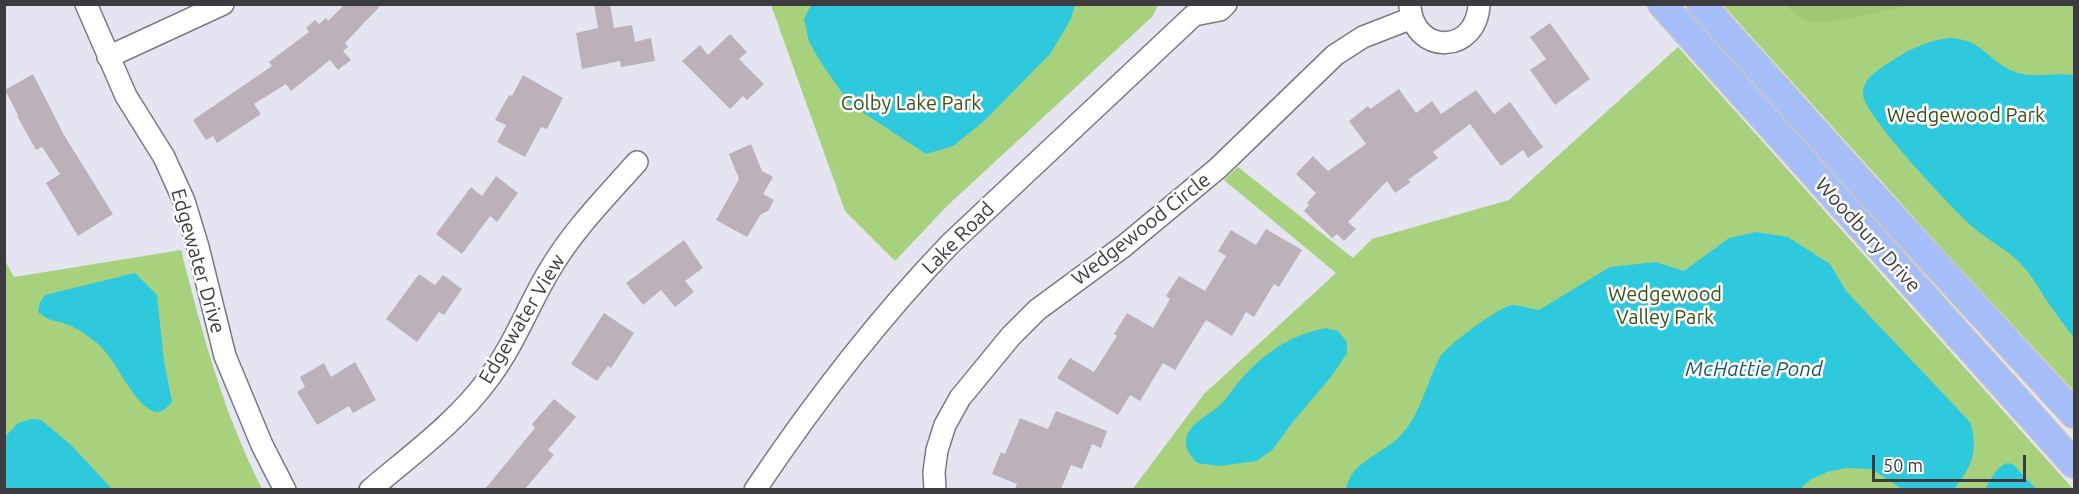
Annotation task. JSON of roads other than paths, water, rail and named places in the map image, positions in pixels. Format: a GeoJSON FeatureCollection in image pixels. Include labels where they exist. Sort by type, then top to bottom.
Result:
{"type":"FeatureCollection","features":[{"type":"Feature","properties":{"kind":"main road","name":"Woodbury Drive"},"geometry":{"type":"LineString","coordinates":[[1662,4],[2074,464]]}},
{"type":"Feature","properties":{"kind":"main road","name":"Woodbury Drive"},"geometry":{"type":"LineString","coordinates":[[1701,4],[1874,197],[2074,414]]}},
{"type":"Feature","properties":{"kind":"street","name":"Edgewater Drive"},"geometry":{"type":"LineString","coordinates":[[86,4],[126,96],[164,157],[183,201],[198,247],[225,356],[262,445],[285,489]]}},
{"type":"Feature","properties":{"kind":"street"},"geometry":{"type":"LineString","coordinates":[[108,57],[222,4]]}},
{"type":"Feature","properties":{"kind":"street","name":"Lake Road"},"geometry":{"type":"LineString","coordinates":[[754,489],[847,362],[916,280],[966,228],[1196,10],[1220,10],[1226,4]]}},
{"type":"Feature","properties":{"kind":"street","name":"Wedgewood Circle"},"geometry":{"type":"LineString","coordinates":[[935,489],[934,472],[937,450],[945,425],[960,398],[983,367],[1037,310],[1168,212],[1243,146],[1335,55],[1411,11],[1417,29],[1424,36],[1434,42],[1457,41],[1474,27],[1479,4]]}},
{"type":"Feature","properties":{"kind":"street","name":"Edgewater View"},"geometry":{"type":"LineString","coordinates":[[370,489],[466,406],[490,378],[571,237],[637,162]]}},
{"type":"Feature","properties":{"kind":"water"},"geometry":{"type":"Polygon","coordinates":[[[811,4],[1075,5],[1071,19],[1050,54],[983,122],[953,146],[926,154],[850,104],[809,42],[804,19],[811,4]]]}},
{"type":"Feature","properties":{"kind":"water"},"geometry":{"type":"Polygon","coordinates":[[[1950,38],[1971,43],[2015,72],[2030,75],[2074,75],[2074,338],[2025,268],[1974,228],[1948,203],[1911,163],[1867,106],[1863,90],[1867,80],[1874,73],[1917,47],[1950,38]]]}},
{"type":"Feature","properties":{"kind":"water","name":"McHattie Pond"},"geometry":{"type":"Polygon","coordinates":[[[1756,232],[1788,237],[1830,264],[1846,291],[1970,422],[1974,450],[1969,466],[1954,489],[1902,489],[1872,469],[1846,468],[1827,472],[1810,480],[1799,490],[1346,489],[1349,479],[1361,465],[1393,443],[1407,428],[1443,353],[1461,337],[1505,307],[1512,305],[1539,310],[1610,267],[1656,262],[1684,271],[1729,238],[1756,232]]]}},
{"type":"Feature","properties":{"kind":"water"},"geometry":{"type":"Polygon","coordinates":[[[135,273],[157,295],[164,361],[172,402],[159,412],[149,409],[142,403],[105,351],[95,342],[74,328],[47,318],[38,312],[40,302],[45,295],[135,273]]]}},
{"type":"Feature","properties":{"kind":"water"},"geometry":{"type":"Polygon","coordinates":[[[1326,328],[1338,331],[1347,342],[1347,353],[1331,377],[1273,449],[1257,461],[1219,466],[1197,463],[1186,446],[1189,431],[1193,426],[1222,404],[1237,384],[1266,355],[1288,341],[1326,328]]]}},
{"type":"Feature","properties":{"kind":"water"},"geometry":{"type":"Polygon","coordinates":[[[31,419],[41,420],[70,444],[112,489],[5,489],[5,437],[18,423],[31,419]]]}},
{"type":"Feature","properties":{"kind":"water"},"geometry":{"type":"Polygon","coordinates":[[[2008,463],[2014,465],[2036,489],[1985,489],[1997,470],[2008,463]]]}},
{"type":"Feature","properties":{"kind":"park label","name":"Colby Lake Park"},"geometry":{"type":"Point","coordinates":[911,103]}},
{"type":"Feature","properties":{"kind":"park label","name":"Wedgewood Park"},"geometry":{"type":"Point","coordinates":[1966,115]}},
{"type":"Feature","properties":{"kind":"park label","name":"Wedgewood Valley Park"},"geometry":{"type":"Point","coordinates":[1665,306]}}]}
